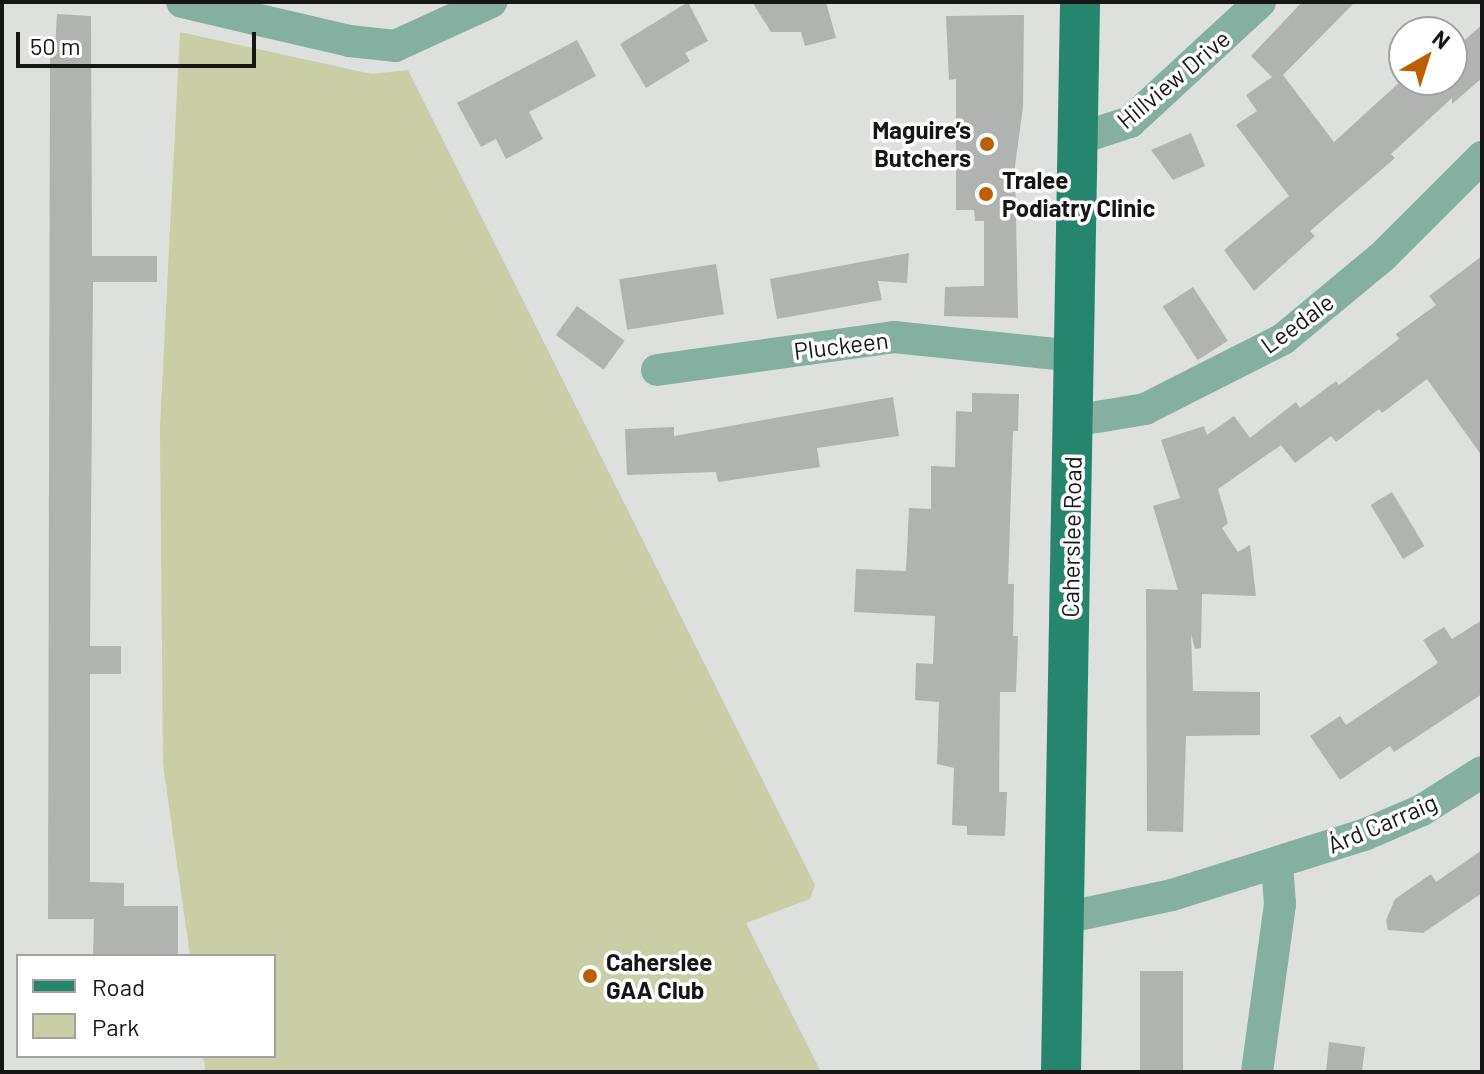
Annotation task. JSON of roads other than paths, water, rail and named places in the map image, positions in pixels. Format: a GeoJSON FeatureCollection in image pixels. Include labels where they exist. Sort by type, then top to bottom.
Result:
{"type":"FeatureCollection","features":[{"type":"Feature","properties":{"kind":"main road","name":"Caherslee Road"},"geometry":{"type":"LineString","coordinates":[[1061,1072],[1080,2]]}},
{"type":"Feature","properties":{"kind":"street"},"geometry":{"type":"LineString","coordinates":[[182,2],[349,41],[395,46],[491,2]]}},
{"type":"Feature","properties":{"kind":"street","name":"Hillview Drive"},"geometry":{"type":"LineString","coordinates":[[1078,139],[1130,122],[1260,2]]}},
{"type":"Feature","properties":{"kind":"street","name":"Leedale"},"geometry":{"type":"LineString","coordinates":[[1073,421],[1145,409],[1283,339],[1384,255],[1482,157]]}},
{"type":"Feature","properties":{"kind":"street","name":"Pluckeen"},"geometry":{"type":"LineString","coordinates":[[657,370],[894,337],[1074,356]]}},
{"type":"Feature","properties":{"kind":"street","name":"Árd Carraig"},"geometry":{"type":"LineString","coordinates":[[1064,918],[1277,864],[1422,810],[1482,772]]}},
{"type":"Feature","properties":{"kind":"street"},"geometry":{"type":"LineString","coordinates":[[1257,1072],[1280,904],[1277,864]]}},
{"type":"Feature","properties":{"kind":"place","name":"Maguire’s Butchers"},"geometry":{"type":"Point","coordinates":[987,144]}},
{"type":"Feature","properties":{"kind":"place","name":"Tralee Podiatry Clinic"},"geometry":{"type":"Point","coordinates":[986,194]}},
{"type":"Feature","properties":{"kind":"place","name":"Caherslee GAA Club"},"geometry":{"type":"Point","coordinates":[590,976]}}]}
